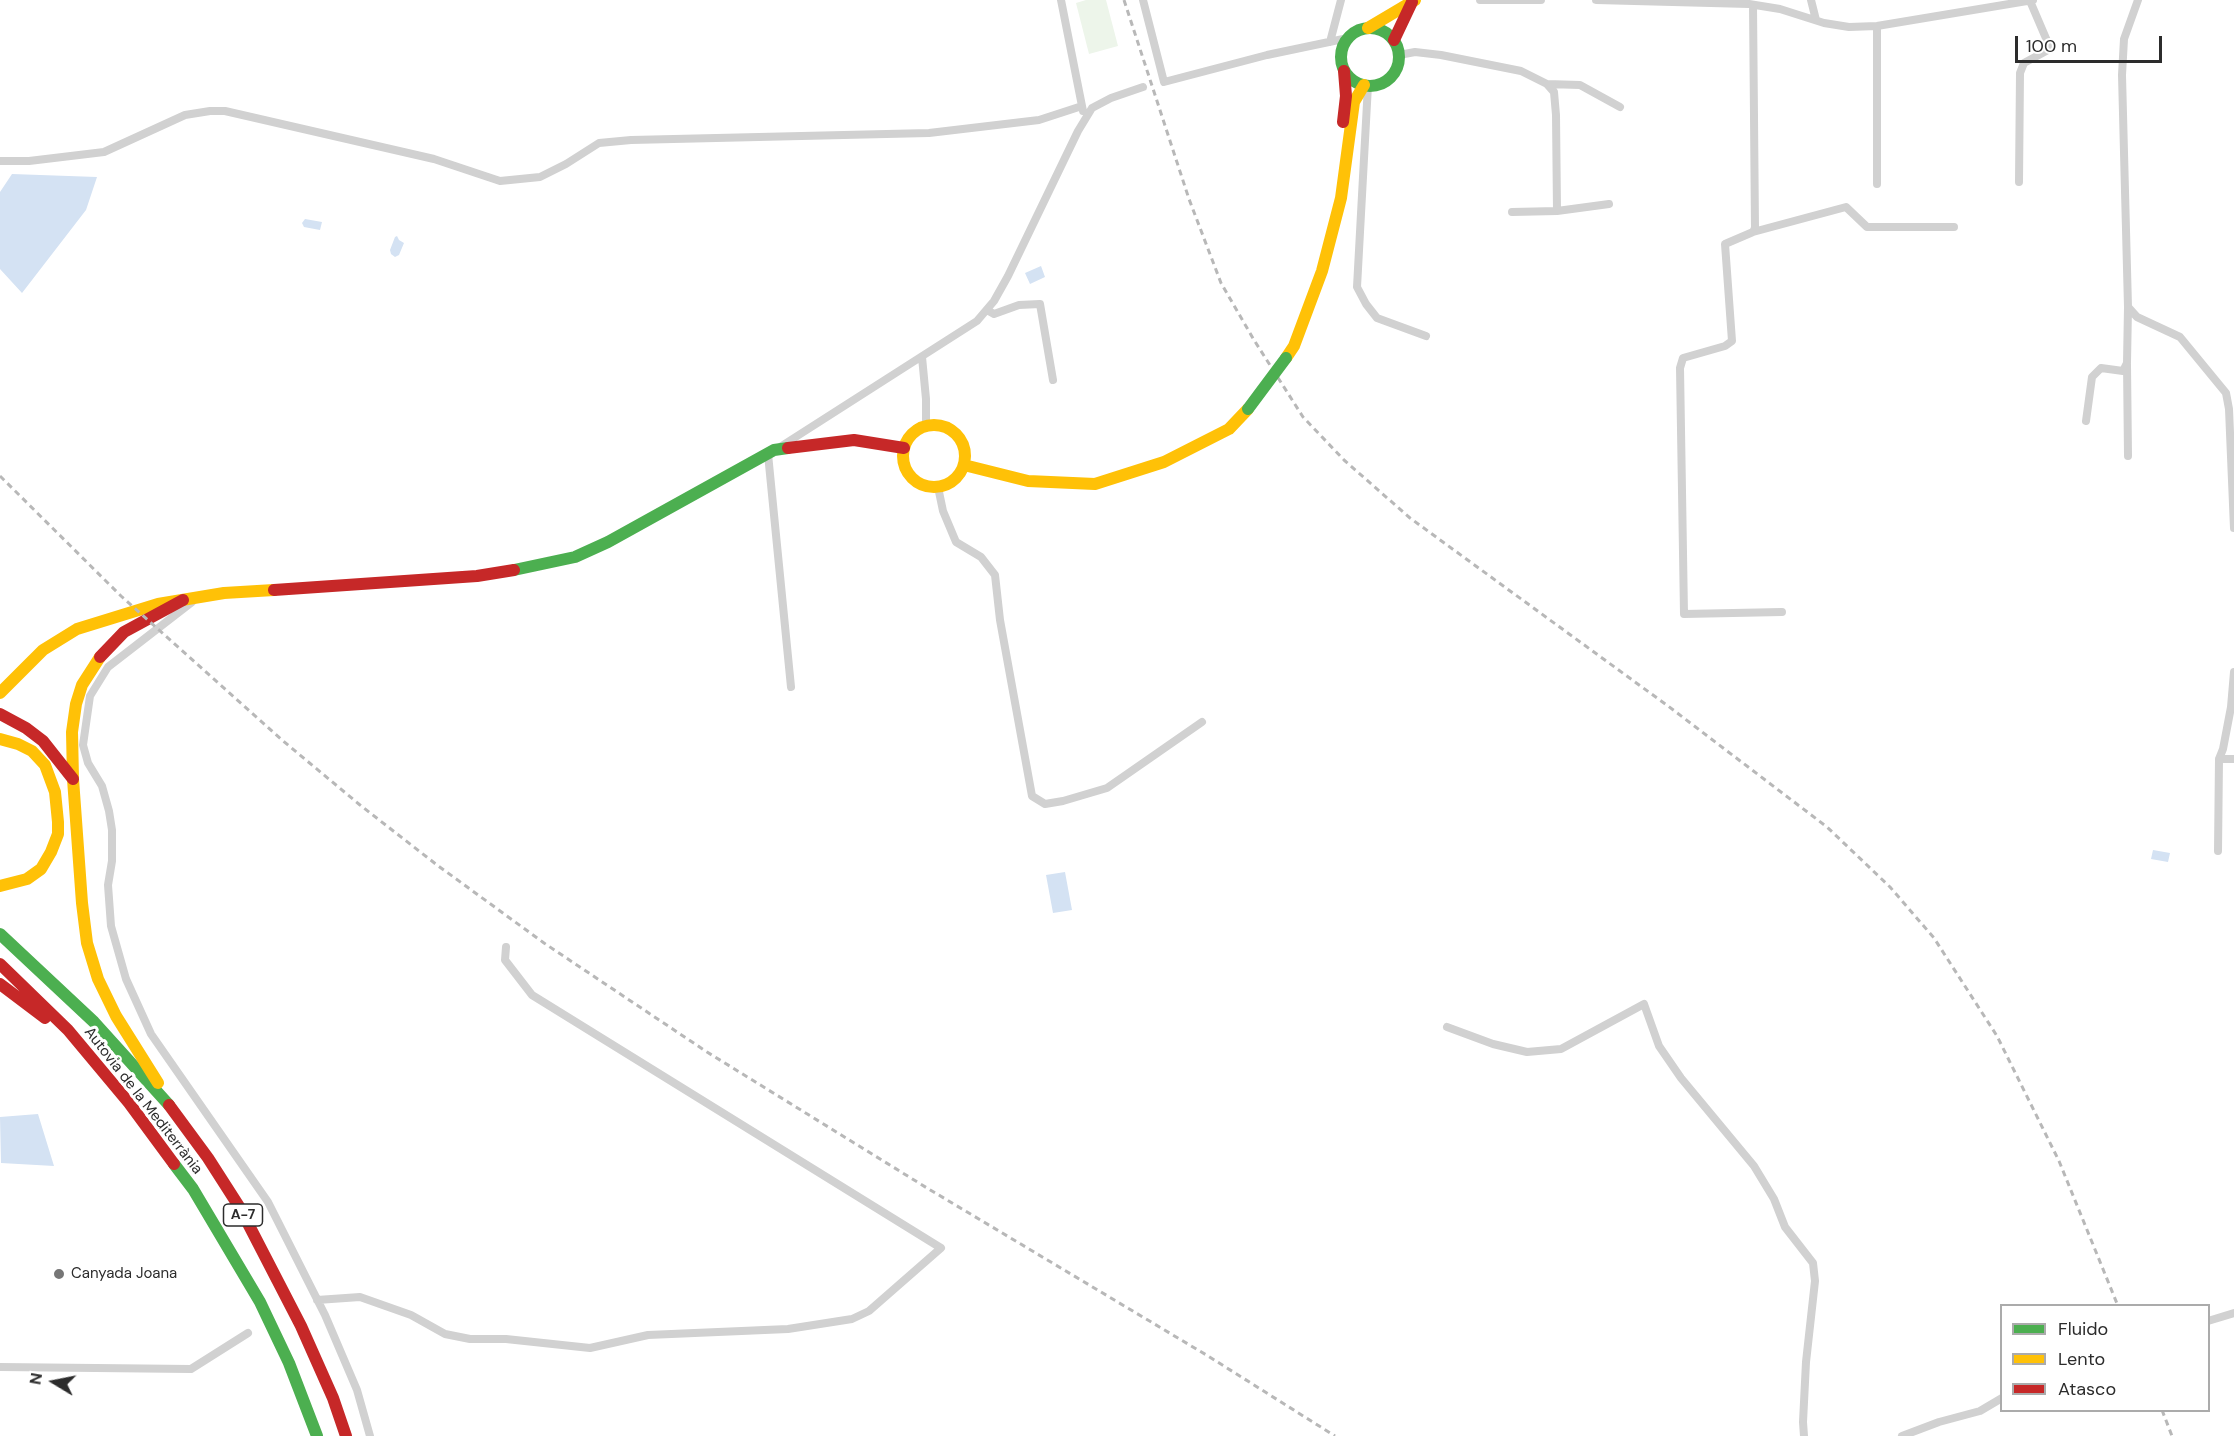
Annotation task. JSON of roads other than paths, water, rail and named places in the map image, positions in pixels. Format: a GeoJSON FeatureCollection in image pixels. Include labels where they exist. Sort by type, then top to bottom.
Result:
{"type":"FeatureCollection","features":[{"type":"Feature","properties":{"kind":"main road"},"geometry":{"type":"LineString","coordinates":[[1368,28],[1414,1]]}},
{"type":"Feature","properties":{"kind":"main road"},"geometry":{"type":"LineString","coordinates":[[1394,40],[1414,1]]}},
{"type":"Feature","properties":{"kind":"main road"},"geometry":{"type":"LineString","coordinates":[[1336,216],[1334,196],[1346,96],[1341,53],[1348,38],[1360,29],[1383,30],[1394,40],[1399,55],[1395,72],[1389,79],[1381,83],[1366,85],[1356,82],[1344,70]]}},
{"type":"Feature","properties":{"kind":"main road"},"geometry":{"type":"LineString","coordinates":[[964,465],[1028,480],[1095,484],[1164,462],[1229,429],[1248,409],[1294,346],[1322,271],[1341,198],[1354,102],[1366,85]]}},
{"type":"Feature","properties":{"kind":"main road"},"geometry":{"type":"LineString","coordinates":[[936,425],[953,432],[964,447],[964,465],[959,475],[951,482],[938,487],[920,484],[912,478],[903,458],[904,448],[909,438],[926,426],[936,425]]}},
{"type":"Feature","properties":{"kind":"main road"},"geometry":{"type":"LineString","coordinates":[[0,693],[43,650],[76,629],[158,604],[224,593],[477,576],[539,566],[575,557],[608,542],[771,452],[854,440],[904,448]]}},
{"type":"Feature","properties":{"kind":"main road"},"geometry":{"type":"LineString","coordinates":[[171,1107],[116,1016],[98,979],[87,943],[73,779],[72,732],[76,704],[90,670],[105,651],[124,632],[183,600]]}},
{"type":"Feature","properties":{"kind":"main road"},"geometry":{"type":"LineString","coordinates":[[0,714],[26,728],[43,741],[73,779]]}},
{"type":"Feature","properties":{"kind":"main road"},"geometry":{"type":"LineString","coordinates":[[0,739],[32,751],[45,765],[55,792],[58,822],[58,834],[41,869],[27,879],[0,886]]}},
{"type":"Feature","properties":{"kind":"main road","name":"Autovia de la Mediterrània"},"geometry":{"type":"LineString","coordinates":[[0,934],[94,1022],[171,1107],[208,1158],[240,1208],[301,1326],[333,1398],[346,1436]]}},
{"type":"Feature","properties":{"kind":"main road","name":"Autovia de la Mediterrània"},"geometry":{"type":"LineString","coordinates":[[0,964],[68,1030],[129,1103],[198,1198],[260,1302],[289,1363],[317,1436]]}},
{"type":"Feature","properties":{"kind":"main road"},"geometry":{"type":"LineString","coordinates":[[0,984],[45,1018],[68,1030]]}},
{"type":"Feature","properties":{"kind":"street"},"geometry":{"type":"LineString","coordinates":[[1061,0],[1085,120]]}},
{"type":"Feature","properties":{"kind":"street"},"geometry":{"type":"LineString","coordinates":[[1143,0],[1164,82],[1348,38]]}},
{"type":"Feature","properties":{"kind":"street"},"geometry":{"type":"LineString","coordinates":[[1330,42],[1341,0]]}},
{"type":"Feature","properties":{"kind":"street"},"geometry":{"type":"LineString","coordinates":[[1480,0],[1541,0]]}},
{"type":"Feature","properties":{"kind":"street"},"geometry":{"type":"LineString","coordinates":[[1596,0],[1753,5],[1780,9],[1849,27],[1877,26],[2032,0],[2048,43],[2048,50],[2025,63],[2020,73],[2019,182]]}},
{"type":"Feature","properties":{"kind":"street"},"geometry":{"type":"LineString","coordinates":[[1811,0],[1816,20]]}},
{"type":"Feature","properties":{"kind":"street"},"geometry":{"type":"LineString","coordinates":[[2128,456],[2128,307],[2122,75],[2124,39],[2138,0]]}},
{"type":"Feature","properties":{"kind":"street"},"geometry":{"type":"LineString","coordinates":[[1753,5],[1755,100],[1755,228],[1753,232]]}},
{"type":"Feature","properties":{"kind":"street"},"geometry":{"type":"LineString","coordinates":[[1877,26],[1877,184]]}},
{"type":"Feature","properties":{"kind":"street"},"geometry":{"type":"LineString","coordinates":[[1399,55],[1415,52],[1521,71],[1547,84],[1554,92],[1556,115],[1557,211]]}},
{"type":"Feature","properties":{"kind":"street"},"geometry":{"type":"LineString","coordinates":[[1547,84],[1580,85],[1620,107]]}},
{"type":"Feature","properties":{"kind":"street"},"geometry":{"type":"LineString","coordinates":[[1366,85],[1357,286],[1365,304],[1377,318],[1426,336]]}},
{"type":"Feature","properties":{"kind":"street"},"geometry":{"type":"LineString","coordinates":[[791,687],[771,452],[977,321],[994,301],[1008,276],[1092,108],[1111,98],[1143,87]]}},
{"type":"Feature","properties":{"kind":"street"},"geometry":{"type":"LineString","coordinates":[[0,161],[29,161],[104,152],[185,115],[225,111],[434,159],[500,181],[540,177],[599,143],[638,140],[929,133],[1039,120],[1082,106]]}},
{"type":"Feature","properties":{"kind":"street"},"geometry":{"type":"LineString","coordinates":[[1512,212],[1557,211],[1609,204]]}},
{"type":"Feature","properties":{"kind":"street"},"geometry":{"type":"LineString","coordinates":[[1782,612],[1684,614],[1680,368],[1683,358],[1725,346],[1732,341],[1725,244],[1753,232],[1846,207],[1867,227],[1954,227]]}},
{"type":"Feature","properties":{"kind":"street"},"geometry":{"type":"LineString","coordinates":[[987,310],[994,314],[1019,305],[1040,304],[1053,380]]}},
{"type":"Feature","properties":{"kind":"street"},"geometry":{"type":"LineString","coordinates":[[2128,307],[2137,317],[2180,337],[2226,393],[2229,409],[2234,528]]}},
{"type":"Feature","properties":{"kind":"street"},"geometry":{"type":"LineString","coordinates":[[922,357],[926,426]]}},
{"type":"Feature","properties":{"kind":"street"},"geometry":{"type":"LineString","coordinates":[[2086,421],[2092,377],[2101,368],[2123,371],[2127,363]]}},
{"type":"Feature","properties":{"kind":"street"},"geometry":{"type":"LineString","coordinates":[[938,487],[943,511],[956,542],[981,557],[995,575],[1000,620],[1032,796],[1045,804],[1107,788],[1202,722]]}},
{"type":"Feature","properties":{"kind":"street"},"geometry":{"type":"LineString","coordinates":[[198,597],[108,667],[90,696],[83,745],[88,763],[102,786],[112,830],[112,861],[108,885],[111,926],[126,979],[151,1034],[268,1202],[317,1300],[357,1390],[370,1436]]}},
{"type":"Feature","properties":{"kind":"street"},"geometry":{"type":"LineString","coordinates":[[2218,850],[2220,759],[2231,707],[2234,672]]}},
{"type":"Feature","properties":{"kind":"street"},"geometry":{"type":"LineString","coordinates":[[2220,759],[2234,759]]}},
{"type":"Feature","properties":{"kind":"street"},"geometry":{"type":"LineString","coordinates":[[317,1300],[360,1297],[411,1315],[445,1334],[470,1339],[506,1339],[590,1348],[648,1335],[788,1329],[852,1319],[869,1311],[941,1248],[532,995],[506,960],[506,947]]}},
{"type":"Feature","properties":{"kind":"street"},"geometry":{"type":"LineString","coordinates":[[1447,1027],[1493,1044],[1527,1052],[1561,1049],[1644,1004],[1659,1046],[1681,1078],[1754,1166],[1774,1199],[1785,1227],[1813,1263],[1815,1281],[1806,1362],[1804,1436]]}},
{"type":"Feature","properties":{"kind":"street"},"geometry":{"type":"LineString","coordinates":[[2210,1320],[2234,1313]]}},
{"type":"Feature","properties":{"kind":"street"},"geometry":{"type":"LineString","coordinates":[[0,1367],[192,1369],[248,1333]]}},
{"type":"Feature","properties":{"kind":"street"},"geometry":{"type":"LineString","coordinates":[[1902,1436],[1939,1422],[1980,1411],[2000,1399]]}},
{"type":"Feature","properties":{"kind":"water"},"geometry":{"type":"Polygon","coordinates":[[[12,174],[97,177],[86,210],[22,293],[0,269],[0,192],[12,174]]]}},
{"type":"Feature","properties":{"kind":"water"},"geometry":{"type":"Polygon","coordinates":[[[305,219],[322,222],[320,230],[304,227],[302,223],[305,219]]]}},
{"type":"Feature","properties":{"kind":"water"},"geometry":{"type":"Polygon","coordinates":[[[397,236],[404,243],[399,255],[395,257],[390,250],[397,236]]]}},
{"type":"Feature","properties":{"kind":"water"},"geometry":{"type":"Polygon","coordinates":[[[1041,266],[1045,277],[1030,284],[1025,273],[1041,266]]]}},
{"type":"Feature","properties":{"kind":"water"},"geometry":{"type":"Polygon","coordinates":[[[2153,850],[2170,853],[2168,862],[2151,859],[2153,850]]]}},
{"type":"Feature","properties":{"kind":"water"},"geometry":{"type":"Polygon","coordinates":[[[1065,872],[1072,910],[1053,913],[1046,875],[1065,872]]]}},
{"type":"Feature","properties":{"kind":"water"},"geometry":{"type":"Polygon","coordinates":[[[38,1114],[54,1166],[1,1163],[0,1117],[38,1114]]]}},
{"type":"Feature","properties":{"kind":"railway"},"geometry":{"type":"LineString","coordinates":[[1124,0],[1189,199],[1221,283],[1303,417],[1344,460],[1410,518],[1668,706],[1827,827],[1890,887],[1934,938],[1997,1036],[2059,1161],[2117,1304]]}},
{"type":"Feature","properties":{"kind":"railway"},"geometry":{"type":"LineString","coordinates":[[0,476],[121,596],[282,740],[437,865],[544,943],[707,1052],[927,1188],[1208,1356],[1335,1436]]}},
{"type":"Feature","properties":{"kind":"railway"},"geometry":{"type":"LineString","coordinates":[[2163,1412],[2172,1436]]}},
{"type":"Feature","properties":{"kind":"place","name":"Canyada Joana"},"geometry":{"type":"Point","coordinates":[59,1274]}}]}
